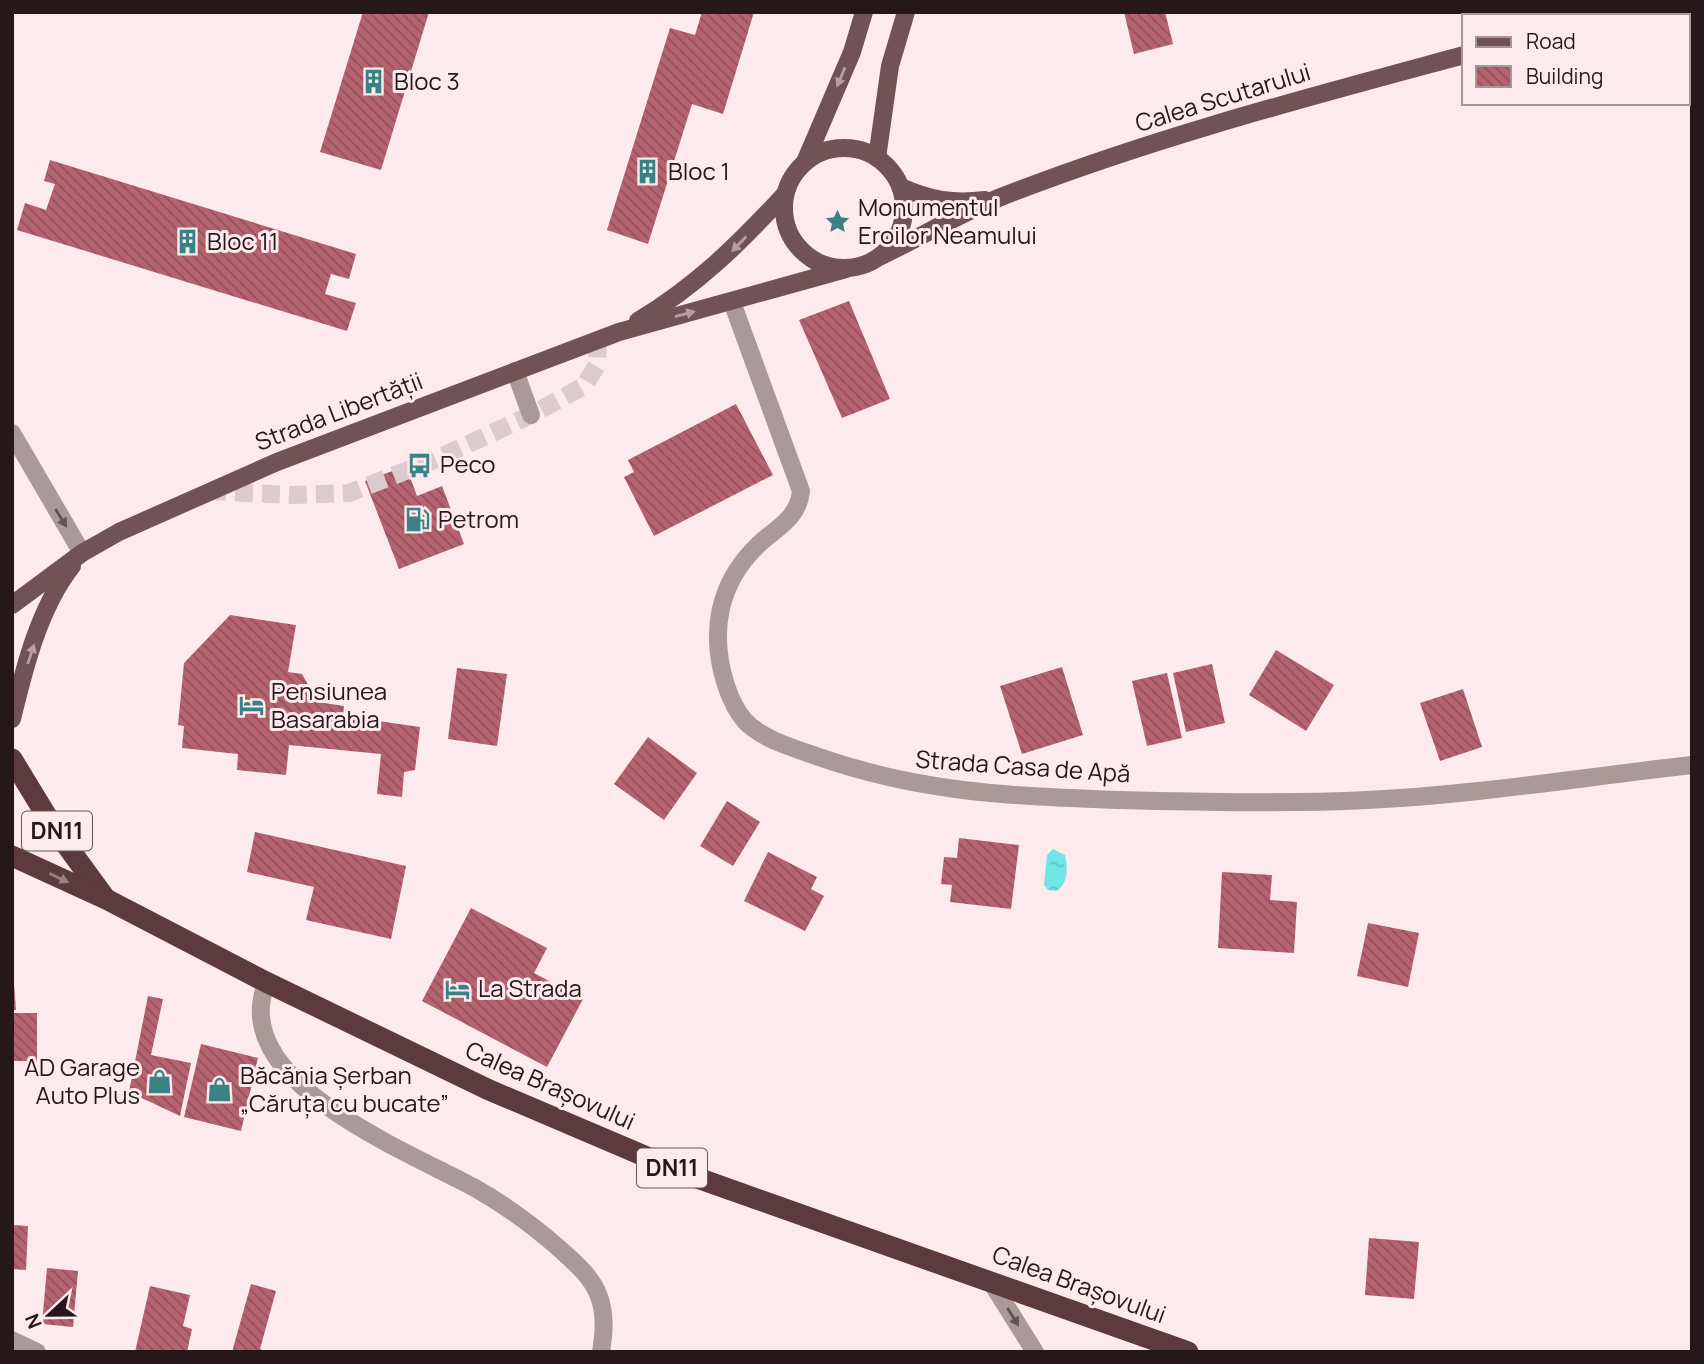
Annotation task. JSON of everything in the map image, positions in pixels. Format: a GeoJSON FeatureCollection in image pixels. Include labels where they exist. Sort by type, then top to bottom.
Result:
{"type":"FeatureCollection","features":[{"type":"Feature","properties":{"kind":"highway","name":"Calea Brașovului"},"geometry":{"type":"LineString","coordinates":[[12,759],[54,828],[106,900]]}},
{"type":"Feature","properties":{"kind":"highway","name":"Calea Brașovului"},"geometry":{"type":"LineString","coordinates":[[12,856],[487,1089],[689,1175],[1188,1352]]}},
{"type":"Feature","properties":{"kind":"main road"},"geometry":{"type":"LineString","coordinates":[[805,162],[852,52],[864,12]]}},
{"type":"Feature","properties":{"kind":"main road"},"geometry":{"type":"LineString","coordinates":[[877,158],[890,66],[906,12]]}},
{"type":"Feature","properties":{"kind":"main road","name":"Calea Scutarului"},"geometry":{"type":"LineString","coordinates":[[881,256],[999,198],[1134,150],[1296,101],[1462,56]]}},
{"type":"Feature","properties":{"kind":"main road"},"geometry":{"type":"LineString","coordinates":[[840,148],[859,150],[877,158],[891,171],[901,187],[904,206],[902,225],[894,242],[881,256],[865,265],[846,269],[828,267],[811,259],[797,247],[787,230],[783,212],[785,194],[792,177],[805,162],[821,152],[840,148]]}},
{"type":"Feature","properties":{"kind":"main road","name":"Calea Scutarului"},"geometry":{"type":"LineString","coordinates":[[901,187],[930,199],[956,203],[999,198]]}},
{"type":"Feature","properties":{"kind":"main road","name":"Strada Libertății"},"geometry":{"type":"LineString","coordinates":[[620,332],[682,295],[736,248],[785,194]]}},
{"type":"Feature","properties":{"kind":"main road","name":"Strada Libertății"},"geometry":{"type":"LineString","coordinates":[[12,605],[82,553],[141,521],[208,491],[620,332],[846,269]]}},
{"type":"Feature","properties":{"kind":"main road","name":"Strada Libertății"},"geometry":{"type":"LineString","coordinates":[[12,719],[20,687],[50,603],[64,576],[82,553]]}},
{"type":"Feature","properties":{"kind":"street","name":"Strada Casa de Apă"},"geometry":{"type":"LineString","coordinates":[[732,302],[801,491],[800,502],[789,520],[756,547],[731,580],[717,619],[720,662],[733,703],[745,720],[764,735],[839,765],[917,785],[1043,797],[1125,800],[1368,800],[1692,765]]}},
{"type":"Feature","properties":{"kind":"street"},"geometry":{"type":"LineString","coordinates":[[514,371],[531,415]]}},
{"type":"Feature","properties":{"kind":"street"},"geometry":{"type":"LineString","coordinates":[[12,433],[82,553]]}},
{"type":"Feature","properties":{"kind":"street"},"geometry":{"type":"LineString","coordinates":[[266,982],[260,1010],[262,1024],[270,1047],[285,1068],[314,1096],[358,1126],[478,1190],[524,1220],[578,1265],[598,1294],[605,1332],[601,1352]]}},
{"type":"Feature","properties":{"kind":"street"},"geometry":{"type":"LineString","coordinates":[[991,1282],[1035,1352]]}},
{"type":"Feature","properties":{"kind":"street"},"geometry":{"type":"LineString","coordinates":[[12,1340],[37,1352]]}},
{"type":"Feature","properties":{"kind":"water"},"geometry":{"type":"Polygon","coordinates":[[[1053,849],[1065,855],[1067,865],[1063,885],[1056,891],[1048,890],[1044,885],[1047,855],[1053,849]]]}},
{"type":"Feature","properties":{"kind":"building","name":"Bloc 3"},"geometry":{"type":"Polygon","coordinates":[[[363,12],[429,12],[381,170],[320,152],[363,12]]]}},
{"type":"Feature","properties":{"kind":"building","name":"Bloc 1"},"geometry":{"type":"Polygon","coordinates":[[[702,12],[754,12],[723,114],[692,104],[648,244],[607,230],[670,28],[695,35],[702,12]]]}},
{"type":"Feature","properties":{"kind":"building"},"geometry":{"type":"Polygon","coordinates":[[[1124,12],[1165,12],[1173,44],[1134,54],[1124,12]]]}},
{"type":"Feature","properties":{"kind":"building","name":"Bloc 11"},"geometry":{"type":"Polygon","coordinates":[[[50,160],[356,254],[349,279],[331,274],[325,294],[356,303],[347,331],[17,230],[25,203],[46,210],[55,184],[44,181],[50,160]]]}},
{"type":"Feature","properties":{"kind":"building"},"geometry":{"type":"Polygon","coordinates":[[[849,301],[890,399],[842,418],[799,320],[849,301]]]}},
{"type":"Feature","properties":{"kind":"building"},"geometry":{"type":"Polygon","coordinates":[[[736,404],[773,475],[654,536],[624,477],[634,472],[628,460],[736,404]]]}},
{"type":"Feature","properties":{"kind":"building","name":"Petrom"},"geometry":{"type":"Polygon","coordinates":[[[406,466],[417,496],[442,486],[464,544],[399,569],[365,481],[406,466]]]}},
{"type":"Feature","properties":{"kind":"building"},"geometry":{"type":"Polygon","coordinates":[[[230,615],[296,625],[288,672],[302,674],[318,702],[344,706],[343,716],[420,727],[415,770],[404,772],[402,797],[377,794],[381,754],[289,745],[286,775],[237,770],[238,754],[182,748],[184,726],[178,725],[184,663],[230,615]]]}},
{"type":"Feature","properties":{"kind":"building"},"geometry":{"type":"Polygon","coordinates":[[[1276,650],[1334,685],[1306,731],[1249,695],[1276,650]]]}},
{"type":"Feature","properties":{"kind":"building"},"geometry":{"type":"Polygon","coordinates":[[[1212,664],[1225,723],[1186,732],[1173,673],[1212,664]]]}},
{"type":"Feature","properties":{"kind":"building"},"geometry":{"type":"Polygon","coordinates":[[[1062,667],[1083,735],[1022,754],[1000,686],[1062,667]]]}},
{"type":"Feature","properties":{"kind":"building"},"geometry":{"type":"Polygon","coordinates":[[[457,668],[507,674],[497,746],[448,739],[457,668]]]}},
{"type":"Feature","properties":{"kind":"building"},"geometry":{"type":"Polygon","coordinates":[[[1167,673],[1182,738],[1147,746],[1132,681],[1167,673]]]}},
{"type":"Feature","properties":{"kind":"building"},"geometry":{"type":"Polygon","coordinates":[[[1463,689],[1482,747],[1440,761],[1420,703],[1463,689]]]}},
{"type":"Feature","properties":{"kind":"building"},"geometry":{"type":"Polygon","coordinates":[[[648,737],[697,773],[664,820],[614,784],[648,737]]]}},
{"type":"Feature","properties":{"kind":"building"},"geometry":{"type":"Polygon","coordinates":[[[727,801],[760,822],[733,866],[700,846],[727,801]]]}},
{"type":"Feature","properties":{"kind":"building"},"geometry":{"type":"Polygon","coordinates":[[[255,832],[406,866],[391,939],[306,920],[314,887],[247,872],[255,832]]]}},
{"type":"Feature","properties":{"kind":"building"},"geometry":{"type":"Polygon","coordinates":[[[959,838],[1019,845],[1011,909],[950,902],[952,885],[941,884],[944,857],[957,858],[959,838]]]}},
{"type":"Feature","properties":{"kind":"building"},"geometry":{"type":"Polygon","coordinates":[[[768,852],[817,877],[811,889],[824,896],[805,931],[744,901],[768,852]]]}},
{"type":"Feature","properties":{"kind":"building"},"geometry":{"type":"Polygon","coordinates":[[[1222,872],[1272,875],[1270,900],[1297,902],[1294,953],[1218,948],[1222,872]]]}},
{"type":"Feature","properties":{"kind":"building"},"geometry":{"type":"Polygon","coordinates":[[[471,908],[547,948],[534,973],[583,999],[547,1067],[422,1001],[471,908]]]}},
{"type":"Feature","properties":{"kind":"building"},"geometry":{"type":"Polygon","coordinates":[[[1368,923],[1419,933],[1408,987],[1357,976],[1368,923]]]}},
{"type":"Feature","properties":{"kind":"building"},"geometry":{"type":"Polygon","coordinates":[[[14,983],[16,1010],[12,1010],[14,983]]]}},
{"type":"Feature","properties":{"kind":"building"},"geometry":{"type":"Polygon","coordinates":[[[148,996],[163,999],[151,1055],[191,1063],[180,1116],[129,1092],[148,996]]]}},
{"type":"Feature","properties":{"kind":"building"},"geometry":{"type":"Polygon","coordinates":[[[12,1013],[37,1013],[37,1061],[12,1061],[12,1013]]]}},
{"type":"Feature","properties":{"kind":"building"},"geometry":{"type":"Polygon","coordinates":[[[201,1044],[258,1058],[241,1131],[184,1117],[201,1044]]]}},
{"type":"Feature","properties":{"kind":"building"},"geometry":{"type":"Polygon","coordinates":[[[12,1225],[28,1226],[26,1270],[12,1269],[12,1225]]]}},
{"type":"Feature","properties":{"kind":"building"},"geometry":{"type":"Polygon","coordinates":[[[1369,1238],[1419,1242],[1414,1299],[1365,1295],[1369,1238]]]}},
{"type":"Feature","properties":{"kind":"building"},"geometry":{"type":"Polygon","coordinates":[[[47,1268],[78,1271],[73,1327],[42,1324],[47,1268]]]}},
{"type":"Feature","properties":{"kind":"building"},"geometry":{"type":"Polygon","coordinates":[[[251,1284],[276,1291],[260,1349],[268,1352],[232,1352],[251,1284]]]}},
{"type":"Feature","properties":{"kind":"building"},"geometry":{"type":"Polygon","coordinates":[[[150,1286],[190,1295],[183,1326],[192,1329],[187,1352],[135,1352],[150,1286]]]}},
{"type":"Feature","properties":{"kind":"tunnel"},"geometry":{"type":"LineString","coordinates":[[208,491],[292,495],[349,493],[434,460],[531,415],[584,386],[597,365],[598,340]]}},
{"type":"Feature","properties":{"kind":"place","name":"Bloc 3"},"geometry":{"type":"Point","coordinates":[374,82]}},
{"type":"Feature","properties":{"kind":"place","name":"Bloc 1"},"geometry":{"type":"Point","coordinates":[648,172]}},
{"type":"Feature","properties":{"kind":"place","name":"Monumentul Eroilor Neamului"},"geometry":{"type":"Point","coordinates":[838,222]}},
{"type":"Feature","properties":{"kind":"place","name":"Bloc 11"},"geometry":{"type":"Point","coordinates":[187,242]}},
{"type":"Feature","properties":{"kind":"place","name":"Peco"},"geometry":{"type":"Point","coordinates":[420,465]}},
{"type":"Feature","properties":{"kind":"place","name":"Petrom"},"geometry":{"type":"Point","coordinates":[418,520]}},
{"type":"Feature","properties":{"kind":"place","name":"Pensiunea Basarabia"},"geometry":{"type":"Point","coordinates":[251,706]}},
{"type":"Feature","properties":{"kind":"place","name":"La Strada"},"geometry":{"type":"Point","coordinates":[458,989]}},
{"type":"Feature","properties":{"kind":"place","name":"AD Garage Auto Plus"},"geometry":{"type":"Point","coordinates":[160,1082]}},
{"type":"Feature","properties":{"kind":"place","name":"Băcănia Șerban „Căruța cu bucate”"},"geometry":{"type":"Point","coordinates":[220,1090]}}]}
